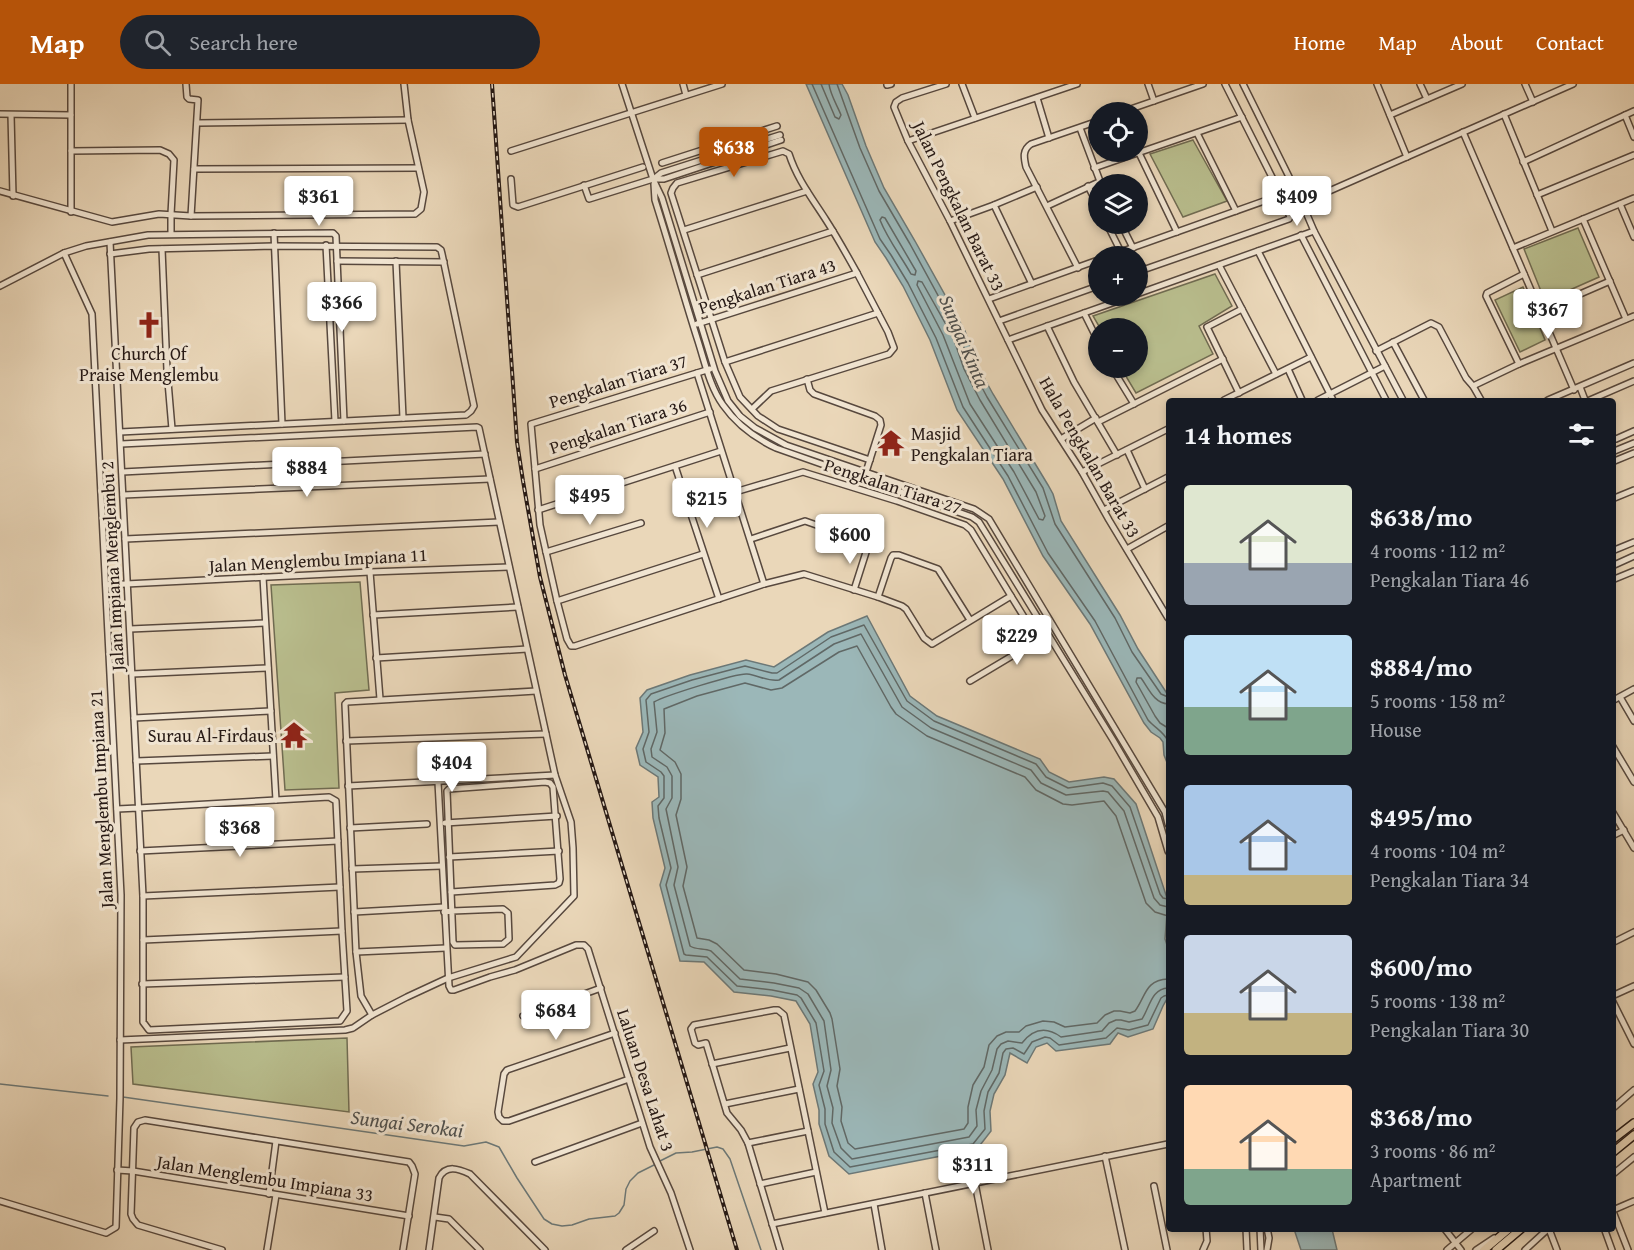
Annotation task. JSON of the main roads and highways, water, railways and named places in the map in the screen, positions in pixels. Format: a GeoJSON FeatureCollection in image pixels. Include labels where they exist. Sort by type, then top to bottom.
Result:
{"type":"FeatureCollection","features":[{"type":"Feature","properties":{"kind":"main road"},"geometry":{"type":"LineString","coordinates":[[1616,1138],[1634,1123]]}},
{"type":"Feature","properties":{"kind":"main road"},"geometry":{"type":"LineString","coordinates":[[1616,1150],[1633,1139]]}},
{"type":"Feature","properties":{"kind":"main road"},"geometry":{"type":"LineString","coordinates":[[1484,1250],[1504,1232]]}},
{"type":"Feature","properties":{"kind":"main road"},"geometry":{"type":"LineString","coordinates":[[1496,1250],[1517,1232]]}},
{"type":"Feature","properties":{"kind":"water","name":"Sungai Kinta"},"geometry":{"type":"Polygon","coordinates":[[[806,84],[842,84],[884,188],[965,331],[976,363],[1053,494],[1061,521],[1166,692],[1166,760],[1163,742],[1144,723],[1090,624],[1043,556],[1003,479],[957,410],[930,340],[903,286],[875,242],[806,84]]]}},
{"type":"Feature","properties":{"kind":"water"},"geometry":{"type":"Polygon","coordinates":[[[867,616],[910,696],[937,716],[1040,759],[1049,772],[1069,782],[1104,777],[1114,779],[1136,804],[1166,895],[1166,1001],[1153,1029],[1128,1037],[1118,1033],[1110,1044],[1056,1051],[1047,1043],[1036,1047],[1027,1063],[1010,1053],[1005,1075],[994,1094],[990,1111],[991,1131],[977,1149],[849,1174],[829,1156],[819,1124],[819,1110],[813,1084],[818,1072],[810,1024],[796,1001],[734,992],[704,962],[680,961],[660,885],[665,868],[653,818],[652,802],[659,797],[658,777],[640,765],[636,748],[643,732],[640,698],[647,690],[690,675],[746,660],[774,667],[828,632],[867,616]]]}},
{"type":"Feature","properties":{"kind":"water"},"geometry":{"type":"Polygon","coordinates":[[[1295,1232],[1333,1232],[1337,1250],[1301,1250],[1295,1232]]]}},
{"type":"Feature","properties":{"kind":"waterway","name":"Sungai Serokai"},"geometry":{"type":"LineString","coordinates":[[0,1084],[108,1096]]}},
{"type":"Feature","properties":{"kind":"waterway","name":"Sungai Serokai"},"geometry":{"type":"LineString","coordinates":[[123,1097],[464,1146],[486,1142],[499,1147],[544,1219],[562,1226],[589,1219],[615,1216],[624,1205],[626,1189],[630,1181],[638,1173],[656,1164]]}},
{"type":"Feature","properties":{"kind":"waterway","name":"Sungai Serokai"},"geometry":{"type":"LineString","coordinates":[[660,1161],[676,1153],[717,1147],[723,1149],[730,1159],[761,1250]]}},
{"type":"Feature","properties":{"kind":"railway"},"geometry":{"type":"LineString","coordinates":[[492,84],[517,442],[540,577],[565,675],[737,1250]]}},
{"type":"Feature","properties":{"kind":"place","name":"Church Of Praise Menglembu"},"geometry":{"type":"Point","coordinates":[149,325]}},
{"type":"Feature","properties":{"kind":"place","name":"Masjid Pengkalan Tiara"},"geometry":{"type":"Point","coordinates":[891,443]}},
{"type":"Feature","properties":{"kind":"place","name":"Surau Al-Firdaus"},"geometry":{"type":"Point","coordinates":[294,735]}}]}
